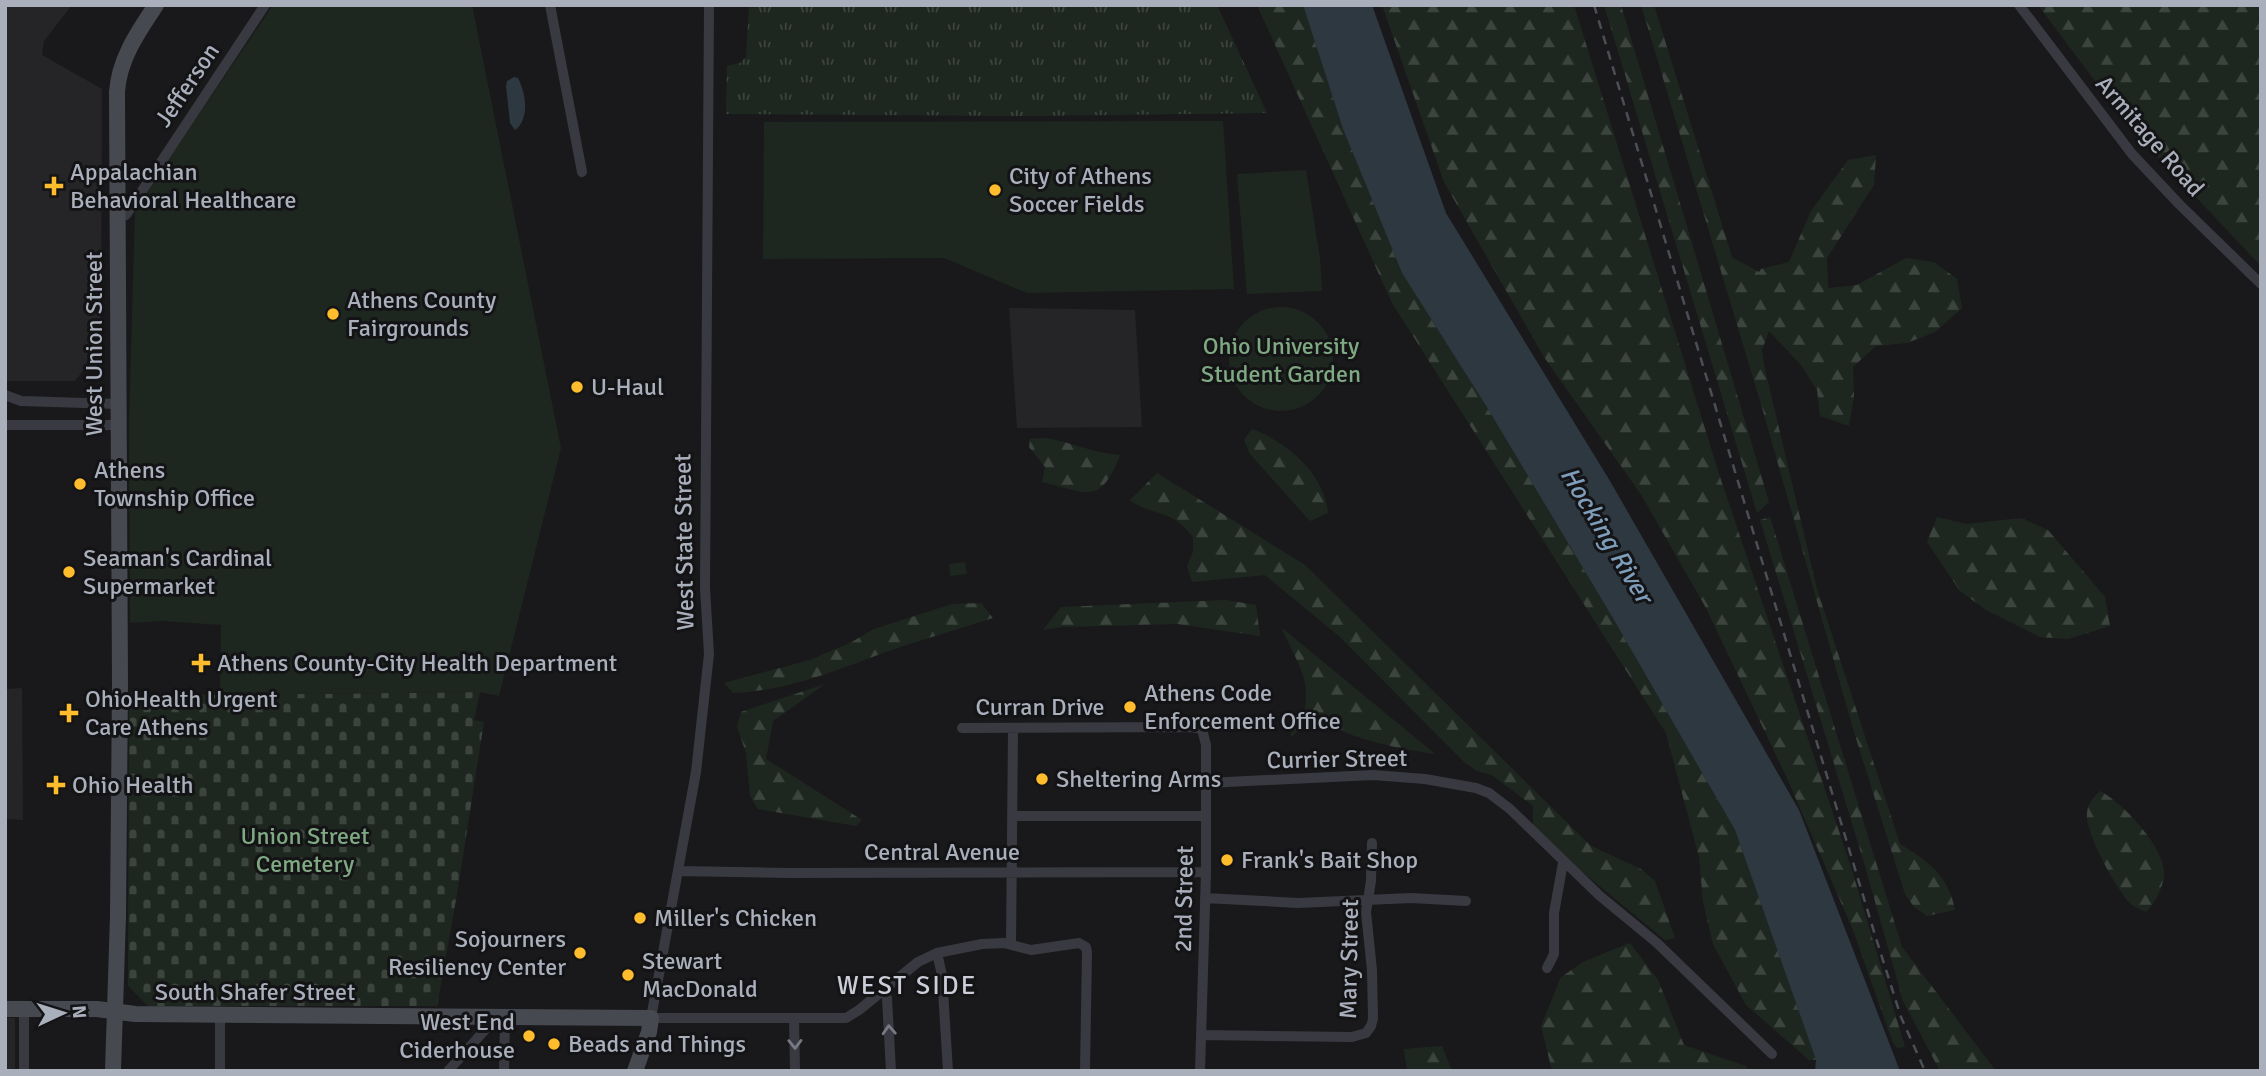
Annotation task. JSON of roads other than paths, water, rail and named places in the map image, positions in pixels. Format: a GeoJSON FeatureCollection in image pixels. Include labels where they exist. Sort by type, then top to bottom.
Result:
{"type":"FeatureCollection","features":[{"type":"Feature","properties":{"kind":"main road","name":"West Union Street"},"geometry":{"type":"LineString","coordinates":[[113,1071],[120,685],[117,425],[119,75],[133,40],[156,5]]}},
{"type":"Feature","properties":{"kind":"main road","name":"South Shafer Street"},"geometry":{"type":"LineString","coordinates":[[5,1009],[97,1009],[115,1012],[220,1015],[651,1018]]}},
{"type":"Feature","properties":{"kind":"main road","name":"West State Street"},"geometry":{"type":"LineString","coordinates":[[635,1071],[649,1032],[651,1018]]}},
{"type":"Feature","properties":{"kind":"street","name":"Jefferson"},"geometry":{"type":"LineString","coordinates":[[117,219],[126,215],[265,5]]}},
{"type":"Feature","properties":{"kind":"street"},"geometry":{"type":"LineString","coordinates":[[550,5],[582,172]]}},
{"type":"Feature","properties":{"kind":"street","name":"West State Street"},"geometry":{"type":"LineString","coordinates":[[651,1018],[696,772],[709,654],[705,575],[709,5]]}},
{"type":"Feature","properties":{"kind":"street","name":"Armitage Road"},"geometry":{"type":"LineString","coordinates":[[2019,5],[2132,155],[2261,284]]}},
{"type":"Feature","properties":{"kind":"street"},"geometry":{"type":"LineString","coordinates":[[5,395],[21,401],[117,404]]}},
{"type":"Feature","properties":{"kind":"street"},"geometry":{"type":"LineString","coordinates":[[51,402],[51,424]]}},
{"type":"Feature","properties":{"kind":"street"},"geometry":{"type":"LineString","coordinates":[[5,425],[117,425]]}},
{"type":"Feature","properties":{"kind":"street","name":"Curran Drive"},"geometry":{"type":"LineString","coordinates":[[962,728],[1202,729]]}},
{"type":"Feature","properties":{"kind":"street"},"geometry":{"type":"LineString","coordinates":[[1011,945],[1013,729]]}},
{"type":"Feature","properties":{"kind":"street","name":"2nd Street"},"geometry":{"type":"LineString","coordinates":[[1200,1071],[1207,783],[1206,745],[1202,729]]}},
{"type":"Feature","properties":{"kind":"street","name":"Currier Street"},"geometry":{"type":"LineString","coordinates":[[1207,783],[1367,775],[1425,779],[1476,788],[1489,793],[1510,809],[1563,863],[1657,943],[1772,1054]]}},
{"type":"Feature","properties":{"kind":"street"},"geometry":{"type":"LineString","coordinates":[[1013,816],[1206,816]]}},
{"type":"Feature","properties":{"kind":"street","name":"Mary Street"},"geometry":{"type":"LineString","coordinates":[[1201,1035],[1352,1037],[1366,1033],[1373,1019],[1372,970],[1366,924],[1372,843]]}},
{"type":"Feature","properties":{"kind":"street"},"geometry":{"type":"LineString","coordinates":[[1547,968],[1555,954],[1554,913],[1563,863]]}},
{"type":"Feature","properties":{"kind":"street","name":"Central Avenue"},"geometry":{"type":"LineString","coordinates":[[679,871],[1206,872]]}},
{"type":"Feature","properties":{"kind":"street"},"geometry":{"type":"LineString","coordinates":[[1205,898],[1298,903],[1428,898],[1466,901]]}},
{"type":"Feature","properties":{"kind":"street"},"geometry":{"type":"LineString","coordinates":[[651,1018],[850,1016],[918,962],[937,953],[967,946],[1004,943],[1031,950],[1078,942],[1087,952],[1085,1071]]}},
{"type":"Feature","properties":{"kind":"street"},"geometry":{"type":"LineString","coordinates":[[937,953],[942,975],[948,1071]]}},
{"type":"Feature","properties":{"kind":"street"},"geometry":{"type":"LineString","coordinates":[[884,989],[887,998],[891,1071]]}},
{"type":"Feature","properties":{"kind":"street"},"geometry":{"type":"LineString","coordinates":[[24,1009],[24,1071]]}},
{"type":"Feature","properties":{"kind":"street"},"geometry":{"type":"LineString","coordinates":[[219,1071],[220,1015]]}},
{"type":"Feature","properties":{"kind":"street"},"geometry":{"type":"LineString","coordinates":[[448,1071],[499,1017]]}},
{"type":"Feature","properties":{"kind":"street"},"geometry":{"type":"LineString","coordinates":[[499,1017],[504,1071]]}},
{"type":"Feature","properties":{"kind":"street"},"geometry":{"type":"LineString","coordinates":[[794,1018],[795,1071]]}},
{"type":"Feature","properties":{"kind":"water","name":"Hocking River"},"geometry":{"type":"Polygon","coordinates":[[[1303,5],[1372,5],[1446,213],[1610,481],[1799,810],[1900,1071],[1815,1071],[1816,1060],[1735,830],[1488,409],[1402,273],[1343,129],[1303,5]]]}},
{"type":"Feature","properties":{"kind":"water"},"geometry":{"type":"Polygon","coordinates":[[[518,78],[525,98],[525,113],[515,130],[510,123],[506,86],[507,81],[518,78]]]}},
{"type":"Feature","properties":{"kind":"railway"},"geometry":{"type":"LineString","coordinates":[[1594,5],[1875,935],[1901,1017],[1925,1071]]}},
{"type":"Feature","properties":{"kind":"place","name":"Appalachian Behavioral Healthcare"},"geometry":{"type":"Point","coordinates":[54,186]}},
{"type":"Feature","properties":{"kind":"place","name":"City of Athens Soccer Fields"},"geometry":{"type":"Point","coordinates":[995,190]}},
{"type":"Feature","properties":{"kind":"place","name":"Athens County Fairgrounds"},"geometry":{"type":"Point","coordinates":[333,314]}},
{"type":"Feature","properties":{"kind":"place","name":"U-Haul"},"geometry":{"type":"Point","coordinates":[577,387]}},
{"type":"Feature","properties":{"kind":"place","name":"Athens Township Office"},"geometry":{"type":"Point","coordinates":[80,484]}},
{"type":"Feature","properties":{"kind":"place","name":"Seaman's Cardinal Supermarket"},"geometry":{"type":"Point","coordinates":[69,572]}},
{"type":"Feature","properties":{"kind":"place","name":"Athens County-City Health Department"},"geometry":{"type":"Point","coordinates":[201,663]}},
{"type":"Feature","properties":{"kind":"place","name":"Athens Code Enforcement Office"},"geometry":{"type":"Point","coordinates":[1130,707]}},
{"type":"Feature","properties":{"kind":"place","name":"OhioHealth Urgent Care Athens"},"geometry":{"type":"Point","coordinates":[69,713]}},
{"type":"Feature","properties":{"kind":"place","name":"Sheltering Arms"},"geometry":{"type":"Point","coordinates":[1042,779]}},
{"type":"Feature","properties":{"kind":"place","name":"Ohio Health"},"geometry":{"type":"Point","coordinates":[56,785]}},
{"type":"Feature","properties":{"kind":"place","name":"Frank's Bait Shop"},"geometry":{"type":"Point","coordinates":[1227,860]}},
{"type":"Feature","properties":{"kind":"place","name":"Miller's Chicken"},"geometry":{"type":"Point","coordinates":[640,918]}},
{"type":"Feature","properties":{"kind":"place","name":"Sojourners Resiliency Center"},"geometry":{"type":"Point","coordinates":[580,953]}},
{"type":"Feature","properties":{"kind":"place","name":"Stewart MacDonald"},"geometry":{"type":"Point","coordinates":[628,975]}},
{"type":"Feature","properties":{"kind":"place","name":"West End Ciderhouse"},"geometry":{"type":"Point","coordinates":[529,1036]}},
{"type":"Feature","properties":{"kind":"place","name":"Beads and Things"},"geometry":{"type":"Point","coordinates":[554,1044]}},
{"type":"Feature","properties":{"kind":"district","name":"WEST SIDE"},"geometry":{"type":"Point","coordinates":[907,986]}},
{"type":"Feature","properties":{"kind":"park label","name":"Ohio University Student Garden"},"geometry":{"type":"Point","coordinates":[1281,360]}},
{"type":"Feature","properties":{"kind":"park label","name":"Union Street Cemetery"},"geometry":{"type":"Point","coordinates":[305,850]}}]}
